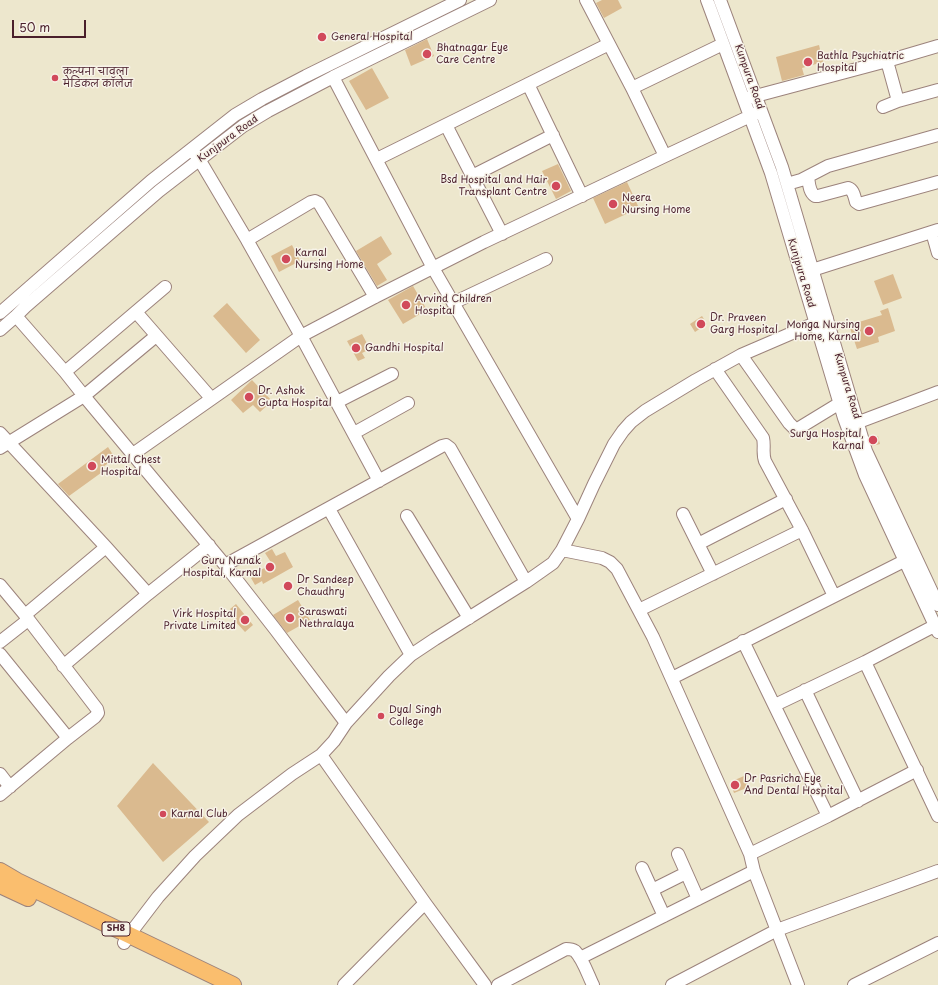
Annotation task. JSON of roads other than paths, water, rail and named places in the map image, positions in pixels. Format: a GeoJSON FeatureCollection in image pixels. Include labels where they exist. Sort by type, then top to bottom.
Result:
{"type":"FeatureCollection","features":[{"type":"Feature","properties":{"kind":"main road","name":"SH8"},"geometry":{"type":"LineString","coordinates":[[0,871],[126,939],[207,980],[233,985]]}},
{"type":"Feature","properties":{"kind":"main road","name":"SH8"},"geometry":{"type":"LineString","coordinates":[[0,885],[126,939]]}},
{"type":"Feature","properties":{"kind":"street","name":"Kunjpura Road"},"geometry":{"type":"LineString","coordinates":[[0,313],[151,181],[235,115],[262,99],[460,0]]}},
{"type":"Feature","properties":{"kind":"street","name":"Kunjpura Road"},"geometry":{"type":"LineString","coordinates":[[0,330],[147,201],[243,126],[268,111],[333,77],[490,0]]}},
{"type":"Feature","properties":{"kind":"street"},"geometry":{"type":"LineString","coordinates":[[586,0],[632,88],[665,156]]}},
{"type":"Feature","properties":{"kind":"street","name":"Kunjpura Road"},"geometry":{"type":"LineString","coordinates":[[707,0],[806,271],[821,321],[840,403],[852,425],[865,475],[909,558],[937,627]]}},
{"type":"Feature","properties":{"kind":"street","name":"Kunpura Road"},"geometry":{"type":"LineString","coordinates":[[720,0],[782,167],[806,271]]}},
{"type":"Feature","properties":{"kind":"street"},"geometry":{"type":"LineString","coordinates":[[376,160],[609,44]]}},
{"type":"Feature","properties":{"kind":"street"},"geometry":{"type":"LineString","coordinates":[[632,88],[723,44]]}},
{"type":"Feature","properties":{"kind":"street"},"geometry":{"type":"LineString","coordinates":[[744,100],[937,49]]}},
{"type":"Feature","properties":{"kind":"street"},"geometry":{"type":"LineString","coordinates":[[887,61],[898,101]]}},
{"type":"Feature","properties":{"kind":"street"},"geometry":{"type":"LineString","coordinates":[[333,77],[433,268],[578,519]]}},
{"type":"Feature","properties":{"kind":"street"},"geometry":{"type":"LineString","coordinates":[[528,84],[582,196]]}},
{"type":"Feature","properties":{"kind":"street"},"geometry":{"type":"LineString","coordinates":[[884,106],[938,90]]}},
{"type":"Feature","properties":{"kind":"street"},"geometry":{"type":"LineString","coordinates":[[132,454],[301,336],[375,297],[502,234],[761,111]]}},
{"type":"Feature","properties":{"kind":"street"},"geometry":{"type":"LineString","coordinates":[[446,125],[502,234]]}},
{"type":"Feature","properties":{"kind":"street"},"geometry":{"type":"LineString","coordinates":[[472,176],[553,135]]}},
{"type":"Feature","properties":{"kind":"street"},"geometry":{"type":"LineString","coordinates":[[787,184],[795,183],[828,166],[938,135]]}},
{"type":"Feature","properties":{"kind":"street"},"geometry":{"type":"LineString","coordinates":[[191,149],[247,240],[380,481]]}},
{"type":"Feature","properties":{"kind":"street"},"geometry":{"type":"LineString","coordinates":[[808,177],[812,194],[815,196],[848,188],[851,189],[856,202],[859,204],[938,182]]}},
{"type":"Feature","properties":{"kind":"street"},"geometry":{"type":"LineString","coordinates":[[247,240],[315,201],[319,203],[375,297]]}},
{"type":"Feature","properties":{"kind":"street"},"geometry":{"type":"LineString","coordinates":[[806,271],[935,231],[938,253]]}},
{"type":"Feature","properties":{"kind":"street"},"geometry":{"type":"LineString","coordinates":[[453,303],[546,259]]}},
{"type":"Feature","properties":{"kind":"street"},"geometry":{"type":"LineString","coordinates":[[65,372],[165,287]]}},
{"type":"Feature","properties":{"kind":"street"},"geometry":{"type":"LineString","coordinates":[[136,312],[211,398]]}},
{"type":"Feature","properties":{"kind":"street"},"geometry":{"type":"LineString","coordinates":[[16,316],[65,372],[209,545],[346,723]]}},
{"type":"Feature","properties":{"kind":"street"},"geometry":{"type":"LineString","coordinates":[[126,939],[163,891],[195,856],[238,815],[292,774],[321,755],[334,741],[346,723],[389,676],[411,655],[526,582],[553,563],[562,550],[578,519],[614,444],[623,431],[632,422],[645,411],[741,354],[821,321]]}},
{"type":"Feature","properties":{"kind":"street","name":"Kunpura Road"},"geometry":{"type":"LineString","coordinates":[[821,321],[852,425]]}},
{"type":"Feature","properties":{"kind":"street"},"geometry":{"type":"LineString","coordinates":[[5,445],[84,396],[156,336]]}},
{"type":"Feature","properties":{"kind":"street"},"geometry":{"type":"LineString","coordinates":[[741,354],[789,423],[795,429],[840,403]]}},
{"type":"Feature","properties":{"kind":"street"},"geometry":{"type":"LineString","coordinates":[[715,369],[763,438],[765,443],[763,456],[802,530],[834,596]]}},
{"type":"Feature","properties":{"kind":"street"},"geometry":{"type":"LineString","coordinates":[[337,402],[392,374]]}},
{"type":"Feature","properties":{"kind":"street"},"geometry":{"type":"LineString","coordinates":[[852,425],[938,392]]}},
{"type":"Feature","properties":{"kind":"street"},"geometry":{"type":"LineString","coordinates":[[354,433],[408,403]]}},
{"type":"Feature","properties":{"kind":"street"},"geometry":{"type":"LineString","coordinates":[[0,433],[5,445],[106,547],[148,594]]}},
{"type":"Feature","properties":{"kind":"street"},"geometry":{"type":"LineString","coordinates":[[225,565],[446,445],[450,448],[526,582]]}},
{"type":"Feature","properties":{"kind":"street"},"geometry":{"type":"LineString","coordinates":[[698,544],[786,499]]}},
{"type":"Feature","properties":{"kind":"street"},"geometry":{"type":"LineString","coordinates":[[329,509],[411,655]]}},
{"type":"Feature","properties":{"kind":"street"},"geometry":{"type":"LineString","coordinates":[[683,514],[713,574]]}},
{"type":"Feature","properties":{"kind":"street"},"geometry":{"type":"LineString","coordinates":[[406,516],[469,618]]}},
{"type":"Feature","properties":{"kind":"street"},"geometry":{"type":"LineString","coordinates":[[639,610],[802,530]]}},
{"type":"Feature","properties":{"kind":"street"},"geometry":{"type":"LineString","coordinates":[[63,666],[209,545]]}},
{"type":"Feature","properties":{"kind":"street"},"geometry":{"type":"LineString","coordinates":[[0,642],[106,547]]}},
{"type":"Feature","properties":{"kind":"street"},"geometry":{"type":"LineString","coordinates":[[562,550],[602,558],[610,562],[617,569],[672,678],[750,854],[754,871],[798,985]]}},
{"type":"Feature","properties":{"kind":"street"},"geometry":{"type":"LineString","coordinates":[[672,678],[909,558],[938,605]]}},
{"type":"Feature","properties":{"kind":"street"},"geometry":{"type":"LineString","coordinates":[[0,585],[27,617],[97,709],[98,713],[0,795]]}},
{"type":"Feature","properties":{"kind":"street"},"geometry":{"type":"LineString","coordinates":[[775,705],[937,627]]}},
{"type":"Feature","properties":{"kind":"street"},"geometry":{"type":"LineString","coordinates":[[743,642],[828,816]]}},
{"type":"Feature","properties":{"kind":"street"},"geometry":{"type":"LineString","coordinates":[[0,654],[68,738]]}},
{"type":"Feature","properties":{"kind":"street"},"geometry":{"type":"LineString","coordinates":[[865,662],[938,816]]}},
{"type":"Feature","properties":{"kind":"street"},"geometry":{"type":"LineString","coordinates":[[805,690],[858,801]]}},
{"type":"Feature","properties":{"kind":"street"},"geometry":{"type":"LineString","coordinates":[[321,755],[425,903],[485,985]]}},
{"type":"Feature","properties":{"kind":"street"},"geometry":{"type":"LineString","coordinates":[[750,854],[858,801],[916,770]]}},
{"type":"Feature","properties":{"kind":"street"},"geometry":{"type":"LineString","coordinates":[[0,774],[10,787]]}},
{"type":"Feature","properties":{"kind":"street"},"geometry":{"type":"LineString","coordinates":[[678,854],[698,899]]}},
{"type":"Feature","properties":{"kind":"street"},"geometry":{"type":"LineString","coordinates":[[642,868],[664,916]]}},
{"type":"Feature","properties":{"kind":"street"},"geometry":{"type":"LineString","coordinates":[[672,985],[777,930],[938,870]]}},
{"type":"Feature","properties":{"kind":"street"},"geometry":{"type":"LineString","coordinates":[[580,958],[754,871]]}},
{"type":"Feature","properties":{"kind":"street"},"geometry":{"type":"LineString","coordinates":[[652,890],[686,873]]}},
{"type":"Feature","properties":{"kind":"street"},"geometry":{"type":"LineString","coordinates":[[344,985],[425,903]]}},
{"type":"Feature","properties":{"kind":"street"},"geometry":{"type":"LineString","coordinates":[[854,985],[938,943]]}},
{"type":"Feature","properties":{"kind":"street"},"geometry":{"type":"LineString","coordinates":[[498,985],[570,948],[580,958],[593,985]]}},
{"type":"Feature","properties":{"kind":"place","name":"General Hospital"},"geometry":{"type":"Point","coordinates":[322,37]}},
{"type":"Feature","properties":{"kind":"place","name":"Bhatnagar Eye Care Centre"},"geometry":{"type":"Point","coordinates":[427,54]}},
{"type":"Feature","properties":{"kind":"place","name":"Bathla Psychiatric Hospital"},"geometry":{"type":"Point","coordinates":[808,62]}},
{"type":"Feature","properties":{"kind":"place","name":"कल्पना चावला मेडिकल कॉलेज"},"geometry":{"type":"Point","coordinates":[55,78]}},
{"type":"Feature","properties":{"kind":"place","name":"Bsd Hospital and Hair Transplant Centre"},"geometry":{"type":"Point","coordinates":[556,186]}},
{"type":"Feature","properties":{"kind":"place","name":"Neera Nursing Home"},"geometry":{"type":"Point","coordinates":[613,204]}},
{"type":"Feature","properties":{"kind":"place","name":"Karnal Nursing Home"},"geometry":{"type":"Point","coordinates":[286,259]}},
{"type":"Feature","properties":{"kind":"place","name":"Arvind Children Hospital"},"geometry":{"type":"Point","coordinates":[406,305]}},
{"type":"Feature","properties":{"kind":"place","name":"Dr. Praveen Garg Hospital"},"geometry":{"type":"Point","coordinates":[701,324]}},
{"type":"Feature","properties":{"kind":"place","name":"Monga Nursing Home, Karnal"},"geometry":{"type":"Point","coordinates":[869,331]}},
{"type":"Feature","properties":{"kind":"place","name":"Gandhi Hospital"},"geometry":{"type":"Point","coordinates":[356,348]}},
{"type":"Feature","properties":{"kind":"place","name":"Dr. Ashok Gupta Hospital"},"geometry":{"type":"Point","coordinates":[249,397]}},
{"type":"Feature","properties":{"kind":"place","name":"Surya Hospital, Karnal"},"geometry":{"type":"Point","coordinates":[873,440]}},
{"type":"Feature","properties":{"kind":"place","name":"Mittal Chest Hospital"},"geometry":{"type":"Point","coordinates":[92,466]}},
{"type":"Feature","properties":{"kind":"place","name":"Guru Nanak Hospital, Karnal"},"geometry":{"type":"Point","coordinates":[270,567]}},
{"type":"Feature","properties":{"kind":"place","name":"Dr Sandeep Chaudhry"},"geometry":{"type":"Point","coordinates":[288,586]}},
{"type":"Feature","properties":{"kind":"place","name":"Saraswati Nethralaya"},"geometry":{"type":"Point","coordinates":[290,618]}},
{"type":"Feature","properties":{"kind":"place","name":"Virk Hospital Private Limited"},"geometry":{"type":"Point","coordinates":[245,620]}},
{"type":"Feature","properties":{"kind":"place","name":"Dyal Singh College"},"geometry":{"type":"Point","coordinates":[381,716]}},
{"type":"Feature","properties":{"kind":"place","name":"Dr Pasricha Eye And Dental Hospital"},"geometry":{"type":"Point","coordinates":[735,785]}},
{"type":"Feature","properties":{"kind":"place","name":"Karnal Club"},"geometry":{"type":"Point","coordinates":[163,814]}}]}
